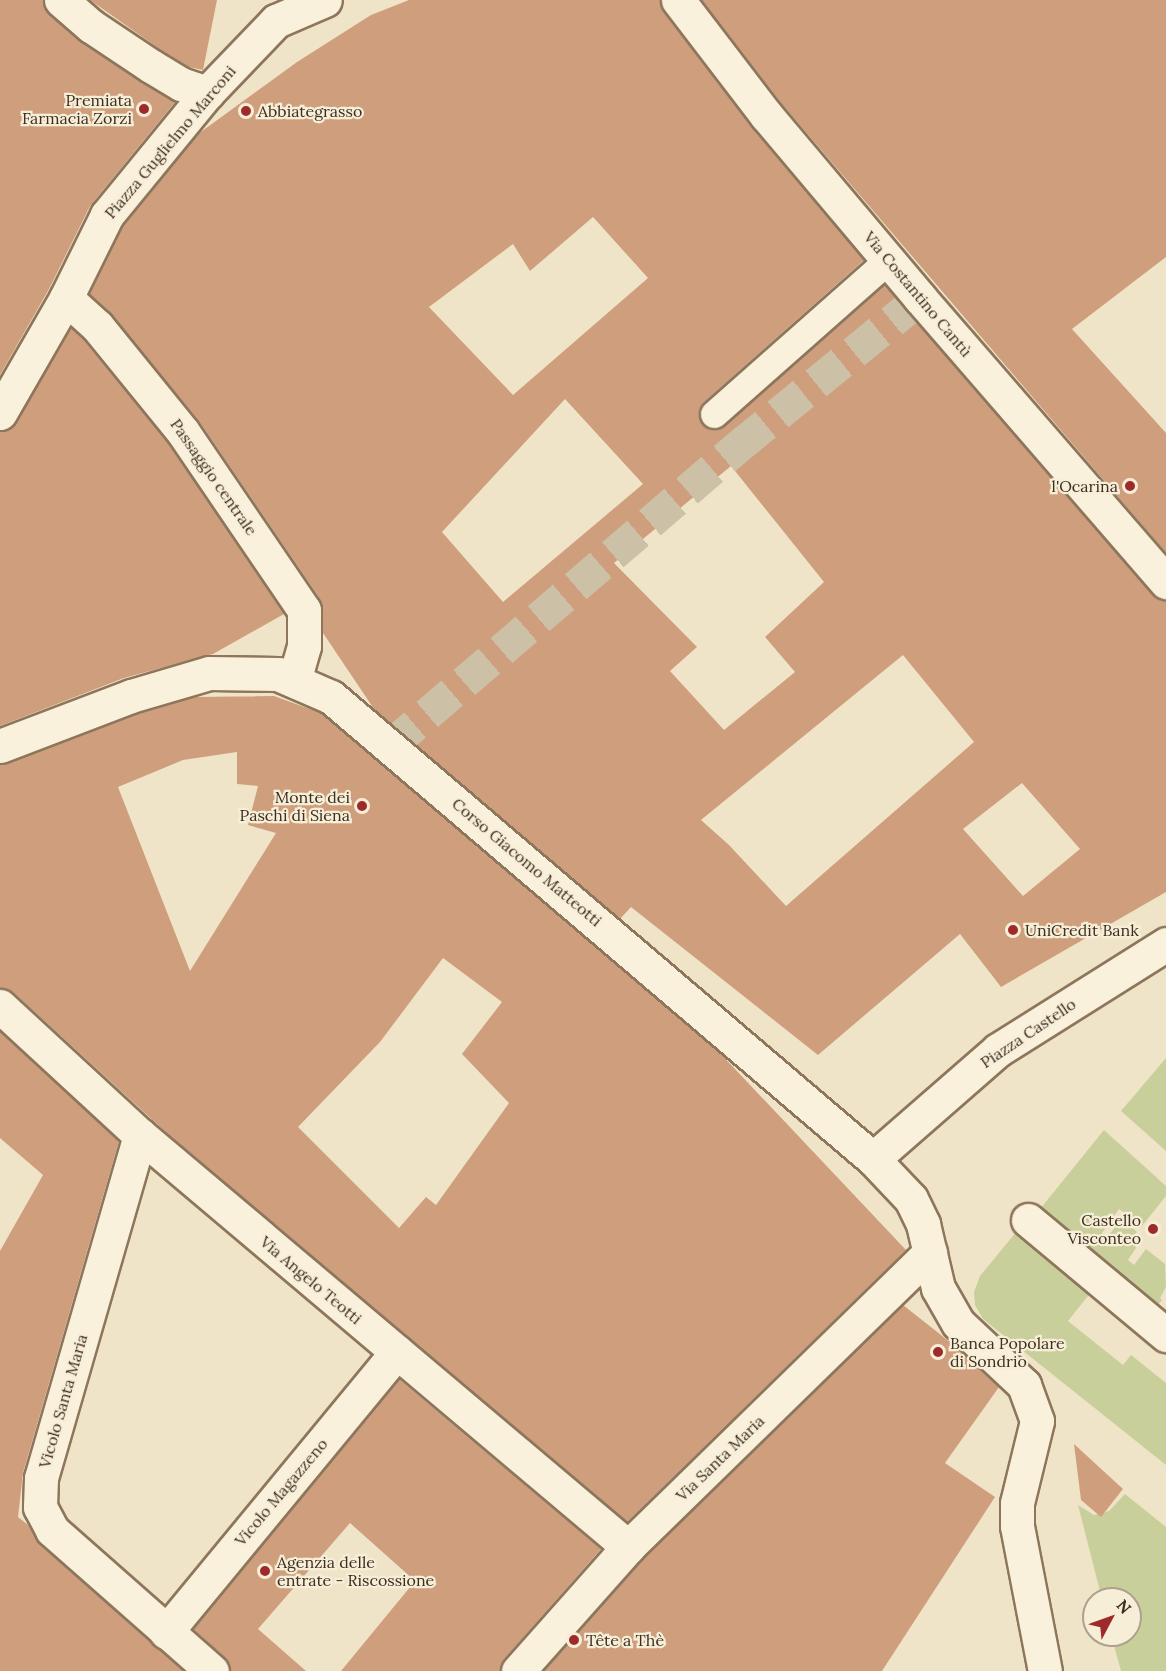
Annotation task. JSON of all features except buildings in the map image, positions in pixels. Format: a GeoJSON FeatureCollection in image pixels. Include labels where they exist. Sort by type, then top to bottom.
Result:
{"type":"FeatureCollection","features":[{"type":"Feature","properties":{"kind":"street"},"geometry":{"type":"LineString","coordinates":[[61,0],[91,26],[151,66],[181,84],[207,93]]}},
{"type":"Feature","properties":{"kind":"street","name":"Piazza Guglielmo Marconi"},"geometry":{"type":"LineString","coordinates":[[0,413],[66,298],[107,215],[272,11],[325,0]]}},
{"type":"Feature","properties":{"kind":"street","name":"Via Costantino Cantù"},"geometry":{"type":"LineString","coordinates":[[678,0],[766,115],[1166,582]]}},
{"type":"Feature","properties":{"kind":"street","name":"Passaggio centrale"},"geometry":{"type":"LineString","coordinates":[[66,298],[97,326],[183,432],[304,610],[304,646],[294,681]]}},
{"type":"Feature","properties":{"kind":"street","name":"Corso Giacomo Matteotti"},"geometry":{"type":"LineString","coordinates":[[0,746],[131,696],[209,673],[278,674],[331,697],[873,1159],[911,1199],[923,1224],[938,1288],[958,1323],[1024,1386],[1037,1421],[1017,1503],[1017,1526],[1045,1671]]}},
{"type":"Feature","properties":{"kind":"street","name":"Piazza Castello"},"geometry":{"type":"LineString","coordinates":[[873,1159],[998,1050],[1166,944]]}},
{"type":"Feature","properties":{"kind":"street","name":"Via Angelo Teotti"},"geometry":{"type":"LineString","coordinates":[[0,1006],[140,1135],[628,1547]]}},
{"type":"Feature","properties":{"kind":"street","name":"Vicolo Santa Maria"},"geometry":{"type":"LineString","coordinates":[[140,1135],[41,1478],[40,1507],[52,1530],[212,1671]]}},
{"type":"Feature","properties":{"kind":"street"},"geometry":{"type":"LineString","coordinates":[[1028,1220],[1166,1335]]}},
{"type":"Feature","properties":{"kind":"street","name":"Via Santa Maria"},"geometry":{"type":"LineString","coordinates":[[518,1671],[628,1547],[930,1252]]}},
{"type":"Feature","properties":{"kind":"street","name":"Vicolo Magazzeno"},"geometry":{"type":"LineString","coordinates":[[166,1632],[397,1353]]}},
{"type":"Feature","properties":{"kind":"lane"},"geometry":{"type":"LineString","coordinates":[[714,414],[888,260]]}},
{"type":"Feature","properties":{"kind":"green space"},"geometry":{"type":"Polygon","coordinates":[[[1166,1058],[1166,1151],[1121,1111],[1166,1058]]]}},
{"type":"Feature","properties":{"kind":"green space"},"geometry":{"type":"Polygon","coordinates":[[[1104,1130],[1166,1186],[1166,1196],[1142,1226],[1119,1209],[1102,1233],[1107,1237],[1122,1219],[1137,1232],[1132,1238],[1136,1248],[1128,1260],[1134,1265],[1146,1249],[1165,1264],[1166,1287],[1160,1298],[1162,1300],[1157,1306],[1040,1209],[1104,1130]]]}},
{"type":"Feature","properties":{"kind":"green space"},"geometry":{"type":"Polygon","coordinates":[[[1017,1231],[1092,1291],[1068,1321],[1123,1365],[1131,1355],[1166,1383],[1166,1465],[983,1319],[975,1305],[974,1292],[980,1276],[1017,1231]]]}},
{"type":"Feature","properties":{"kind":"green space"},"geometry":{"type":"Polygon","coordinates":[[[1125,1494],[1166,1527],[1166,1671],[1121,1671],[1114,1647],[1142,1647],[1142,1587],[1099,1587],[1078,1505],[1094,1515],[1109,1511],[1125,1494]]]}},
{"type":"Feature","properties":{"kind":"tunnel"},"geometry":{"type":"LineString","coordinates":[[390,746],[740,445],[920,298]]}},
{"type":"Feature","properties":{"kind":"place","name":"Premiata Farmacia Zorzi"},"geometry":{"type":"Point","coordinates":[144,109]}},
{"type":"Feature","properties":{"kind":"place","name":"Abbiategrasso"},"geometry":{"type":"Point","coordinates":[246,111]}},
{"type":"Feature","properties":{"kind":"place","name":"l'Ocarina"},"geometry":{"type":"Point","coordinates":[1130,486]}},
{"type":"Feature","properties":{"kind":"place","name":"Monte dei Paschi di Siena"},"geometry":{"type":"Point","coordinates":[362,806]}},
{"type":"Feature","properties":{"kind":"place","name":"UniCredit Bank"},"geometry":{"type":"Point","coordinates":[1013,930]}},
{"type":"Feature","properties":{"kind":"place","name":"Castello Visconteo"},"geometry":{"type":"Point","coordinates":[1153,1229]}},
{"type":"Feature","properties":{"kind":"place","name":"Banca Popolare di Sondrio"},"geometry":{"type":"Point","coordinates":[938,1352]}},
{"type":"Feature","properties":{"kind":"place","name":"Agenzia delle entrate - Riscossione"},"geometry":{"type":"Point","coordinates":[265,1571]}},
{"type":"Feature","properties":{"kind":"place","name":"Tête a Thè"},"geometry":{"type":"Point","coordinates":[574,1640]}}]}
